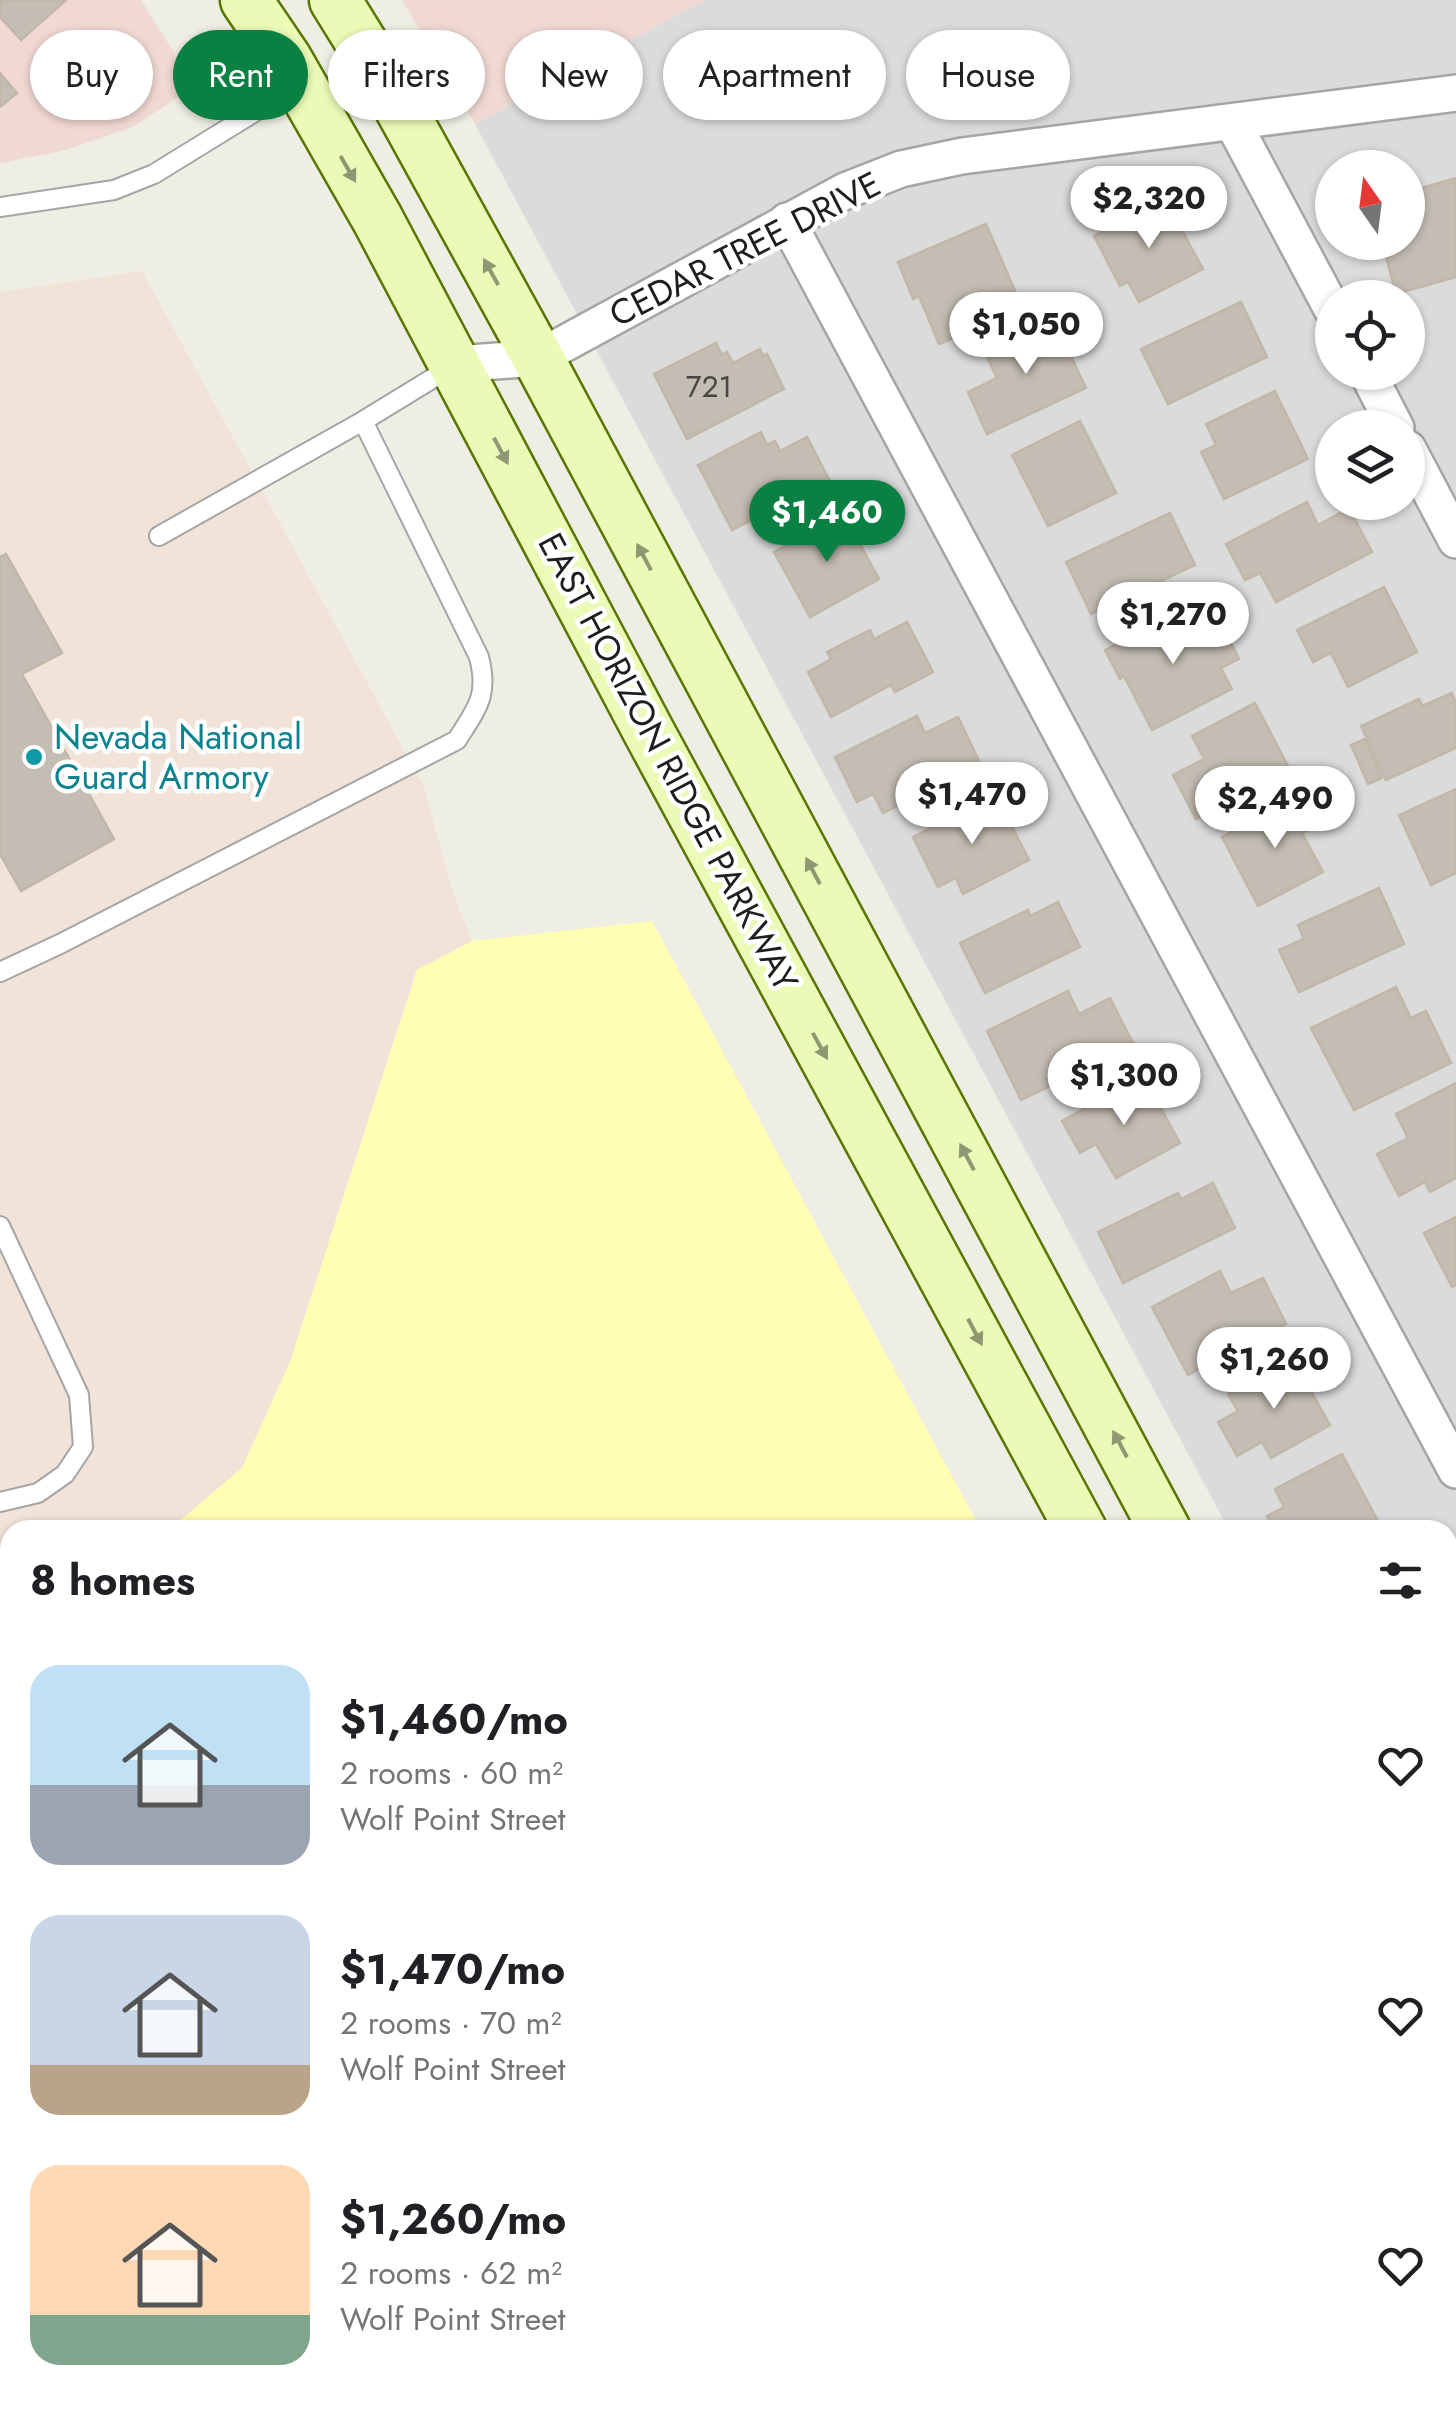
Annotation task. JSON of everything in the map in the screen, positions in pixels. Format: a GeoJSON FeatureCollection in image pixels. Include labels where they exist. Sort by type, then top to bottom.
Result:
{"type":"FeatureCollection","features":[{"type":"Feature","properties":{"kind":"main road","name":"EAST HORIZON RIDGE PARKWAY"},"geometry":{"type":"LineString","coordinates":[[246,0],[265,30]]}},
{"type":"Feature","properties":{"kind":"main road"},"geometry":{"type":"LineString","coordinates":[[335,0],[388,84],[538,358],[1161,1520]]}},
{"type":"Feature","properties":{"kind":"main road","name":"EAST HORIZON RIDGE PARKWAY"},"geometry":{"type":"LineString","coordinates":[[308,98],[456,364],[650,734],[1076,1520]]}},
{"type":"Feature","properties":{"kind":"street","name":"CEDAR TREE DRIVE"},"geometry":{"type":"LineString","coordinates":[[456,364],[538,358],[787,221],[845,191],[902,169],[962,156],[1456,92]]}},
{"type":"Feature","properties":{"kind":"street"},"geometry":{"type":"LineString","coordinates":[[1233,122],[1317,280]]}},
{"type":"Feature","properties":{"kind":"street"},"geometry":{"type":"LineString","coordinates":[[787,221],[1456,1470]]}},
{"type":"Feature","properties":{"kind":"street"},"geometry":{"type":"LineString","coordinates":[[1425,481],[1456,540]]}},
{"type":"Feature","properties":{"kind":"lane"},"geometry":{"type":"LineString","coordinates":[[0,207],[114,190],[154,174],[242,120]]}},
{"type":"Feature","properties":{"kind":"lane"},"geometry":{"type":"LineString","coordinates":[[159,536],[456,364]]}},
{"type":"Feature","properties":{"kind":"lane"},"geometry":{"type":"LineString","coordinates":[[0,970],[60,944],[457,740],[482,693],[485,680],[479,657],[363,421]]}},
{"type":"Feature","properties":{"kind":"lane"},"geometry":{"type":"LineString","coordinates":[[0,1226],[79,1395],[83,1447],[65,1474],[38,1493],[0,1502]]}},
{"type":"Feature","properties":{"kind":"shaded area"},"geometry":{"type":"Polygon","coordinates":[[[0,0],[141,0],[173,51],[173,101],[153,114],[153,30],[30,30],[30,120],[144,120],[62,151],[0,163],[0,0]]]}},
{"type":"Feature","properties":{"kind":"shaded area"},"geometry":{"type":"Polygon","coordinates":[[[402,0],[705,0],[643,33],[643,30],[505,30],[505,108],[485,119],[485,30],[420,30],[402,0]]]}},
{"type":"Feature","properties":{"kind":"shaded area"},"geometry":{"type":"Polygon","coordinates":[[[705,0],[1456,0],[1456,1520],[1224,1520],[475,124],[505,108],[505,120],[643,120],[643,33],[705,0]]]}},
{"type":"Feature","properties":{"kind":"shaded area"},"geometry":{"type":"Polygon","coordinates":[[[142,271],[424,787],[453,893],[472,941],[416,971],[290,1362],[242,1468],[181,1520],[0,1520],[0,292],[142,271]]]}},
{"type":"Feature","properties":{"kind":"sand"},"geometry":{"type":"Polygon","coordinates":[[[652,921],[976,1520],[181,1520],[242,1468],[290,1362],[417,970],[472,941],[652,921]]]}},
{"type":"Feature","properties":{"kind":"building"},"geometry":{"type":"Polygon","coordinates":[[[0,0],[66,0],[21,40],[0,17],[0,0]]]}},
{"type":"Feature","properties":{"kind":"building"},"geometry":{"type":"Polygon","coordinates":[[[0,73],[17,93],[0,107],[0,73]]]}},
{"type":"Feature","properties":{"kind":"building"},"geometry":{"type":"Polygon","coordinates":[[[1456,178],[1456,277],[1425,286],[1425,280],[1392,280],[1387,260],[1425,260],[1425,187],[1456,178]]]}},
{"type":"Feature","properties":{"kind":"building"},"geometry":{"type":"Polygon","coordinates":[[[1165,199],[1203,269],[1139,302],[1128,282],[1120,286],[1094,236],[1165,199]]]}},
{"type":"Feature","properties":{"kind":"building"},"geometry":{"type":"Polygon","coordinates":[[[986,224],[1023,309],[939,344],[919,296],[913,299],[898,262],[986,224]]]}},
{"type":"Feature","properties":{"kind":"building"},"geometry":{"type":"Polygon","coordinates":[[[1241,302],[1267,357],[1168,404],[1141,349],[1241,302]]]}},
{"type":"Feature","properties":{"kind":"building"},"geometry":{"type":"Polygon","coordinates":[[[1053,319],[1086,388],[987,434],[968,392],[997,378],[984,351],[1053,319]]]}},
{"type":"Feature","properties":{"kind":"building"},"geometry":{"type":"Polygon","coordinates":[[[716,343],[722,355],[727,352],[733,363],[760,349],[763,356],[767,354],[784,389],[687,439],[654,374],[716,343]]]}},
{"type":"Feature","properties":{"kind":"building"},"geometry":{"type":"Polygon","coordinates":[[[1275,391],[1308,459],[1224,499],[1201,452],[1216,445],[1206,424],[1275,391]]]}},
{"type":"Feature","properties":{"kind":"building"},"geometry":{"type":"Polygon","coordinates":[[[1080,421],[1116,493],[1048,526],[1012,455],[1080,421]]]}},
{"type":"Feature","properties":{"kind":"building"},"geometry":{"type":"Polygon","coordinates":[[[761,432],[767,445],[775,441],[780,451],[807,437],[833,487],[800,504],[796,497],[732,530],[698,465],[761,432]]]}},
{"type":"Feature","properties":{"kind":"building"},"geometry":{"type":"Polygon","coordinates":[[[1307,502],[1318,525],[1327,520],[1355,520],[1372,552],[1276,602],[1260,573],[1245,580],[1226,544],[1307,502]]]}},
{"type":"Feature","properties":{"kind":"building"},"geometry":{"type":"Polygon","coordinates":[[[1170,513],[1195,565],[1091,614],[1066,562],[1170,513]]]}},
{"type":"Feature","properties":{"kind":"building"},"geometry":{"type":"Polygon","coordinates":[[[838,517],[845,530],[856,523],[865,541],[860,544],[879,579],[810,617],[774,552],[838,517]]]}},
{"type":"Feature","properties":{"kind":"building","name":"Nevada National Guard Armory"},"geometry":{"type":"Polygon","coordinates":[[[6,554],[62,653],[22,674],[114,839],[21,891],[0,854],[0,557],[6,554]]]}},
{"type":"Feature","properties":{"kind":"building"},"geometry":{"type":"Polygon","coordinates":[[[1384,587],[1417,652],[1348,687],[1331,653],[1313,662],[1297,630],[1384,587]]]}},
{"type":"Feature","properties":{"kind":"building"},"geometry":{"type":"Polygon","coordinates":[[[1191,606],[1209,642],[1226,633],[1239,659],[1221,668],[1232,689],[1152,730],[1124,676],[1120,679],[1105,650],[1191,606]]]}},
{"type":"Feature","properties":{"kind":"building"},"geometry":{"type":"Polygon","coordinates":[[[907,622],[933,672],[895,692],[891,685],[831,717],[808,672],[831,659],[827,652],[870,630],[874,639],[907,622]]]}},
{"type":"Feature","properties":{"kind":"building"},"geometry":{"type":"Polygon","coordinates":[[[1452,693],[1456,703],[1456,748],[1386,780],[1361,726],[1419,699],[1422,706],[1452,693]]]}},
{"type":"Feature","properties":{"kind":"building"},"geometry":{"type":"Polygon","coordinates":[[[1255,703],[1290,770],[1196,819],[1173,775],[1204,759],[1192,736],[1255,703]]]}},
{"type":"Feature","properties":{"kind":"building"},"geometry":{"type":"Polygon","coordinates":[[[917,716],[925,733],[958,717],[981,765],[883,813],[873,794],[857,802],[835,757],[917,716]]]}},
{"type":"Feature","properties":{"kind":"building"},"geometry":{"type":"Polygon","coordinates":[[[1365,739],[1382,778],[1368,784],[1351,745],[1365,739]]]}},
{"type":"Feature","properties":{"kind":"building"},"geometry":{"type":"Polygon","coordinates":[[[1456,789],[1456,873],[1431,885],[1399,815],[1456,789]]]}},
{"type":"Feature","properties":{"kind":"building"},"geometry":{"type":"Polygon","coordinates":[[[996,795],[1029,860],[963,894],[956,878],[938,887],[913,837],[996,795]]]}},
{"type":"Feature","properties":{"kind":"building"},"geometry":{"type":"Polygon","coordinates":[[[1300,796],[1315,826],[1302,833],[1323,872],[1258,906],[1222,837],[1300,796]]]}},
{"type":"Feature","properties":{"kind":"building"},"geometry":{"type":"Polygon","coordinates":[[[1379,888],[1404,944],[1299,992],[1279,950],[1304,939],[1298,925],[1379,888]]]}},
{"type":"Feature","properties":{"kind":"building"},"geometry":{"type":"Polygon","coordinates":[[[1058,902],[1080,947],[985,993],[960,943],[1028,910],[1030,916],[1058,902]]]}},
{"type":"Feature","properties":{"kind":"building"},"geometry":{"type":"Polygon","coordinates":[[[1396,987],[1411,1018],[1426,1011],[1451,1063],[1354,1110],[1311,1028],[1396,987]]]}},
{"type":"Feature","properties":{"kind":"building"},"geometry":{"type":"Polygon","coordinates":[[[1068,991],[1079,1014],[1110,998],[1134,1045],[1021,1100],[987,1031],[1068,991]]]}},
{"type":"Feature","properties":{"kind":"building"},"geometry":{"type":"Polygon","coordinates":[[[1143,1076],[1180,1143],[1116,1178],[1096,1144],[1080,1153],[1062,1121],[1143,1076]]]}},
{"type":"Feature","properties":{"kind":"building"},"geometry":{"type":"Polygon","coordinates":[[[1456,1083],[1456,1178],[1430,1192],[1425,1182],[1399,1196],[1377,1154],[1408,1138],[1396,1114],[1456,1083]]]}},
{"type":"Feature","properties":{"kind":"building"},"geometry":{"type":"Polygon","coordinates":[[[1213,1183],[1235,1228],[1123,1283],[1098,1232],[1178,1193],[1181,1199],[1213,1183]]]}},
{"type":"Feature","properties":{"kind":"building"},"geometry":{"type":"Polygon","coordinates":[[[1456,1217],[1456,1285],[1452,1287],[1424,1233],[1456,1217]]]}},
{"type":"Feature","properties":{"kind":"building"},"geometry":{"type":"Polygon","coordinates":[[[1220,1271],[1231,1293],[1263,1278],[1286,1324],[1188,1375],[1152,1307],[1220,1271]]]}},
{"type":"Feature","properties":{"kind":"building"},"geometry":{"type":"Polygon","coordinates":[[[1292,1357],[1330,1425],[1271,1458],[1262,1442],[1237,1456],[1218,1422],[1238,1411],[1228,1394],[1292,1357]]]}},
{"type":"Feature","properties":{"kind":"building"},"geometry":{"type":"Polygon","coordinates":[[[1342,1454],[1377,1520],[1269,1520],[1267,1516],[1284,1507],[1275,1489],[1342,1454]]]}},
{"type":"Feature","properties":{"kind":"place","name":"Nevada National Guard Armory"},"geometry":{"type":"Point","coordinates":[34,757]}}]}
